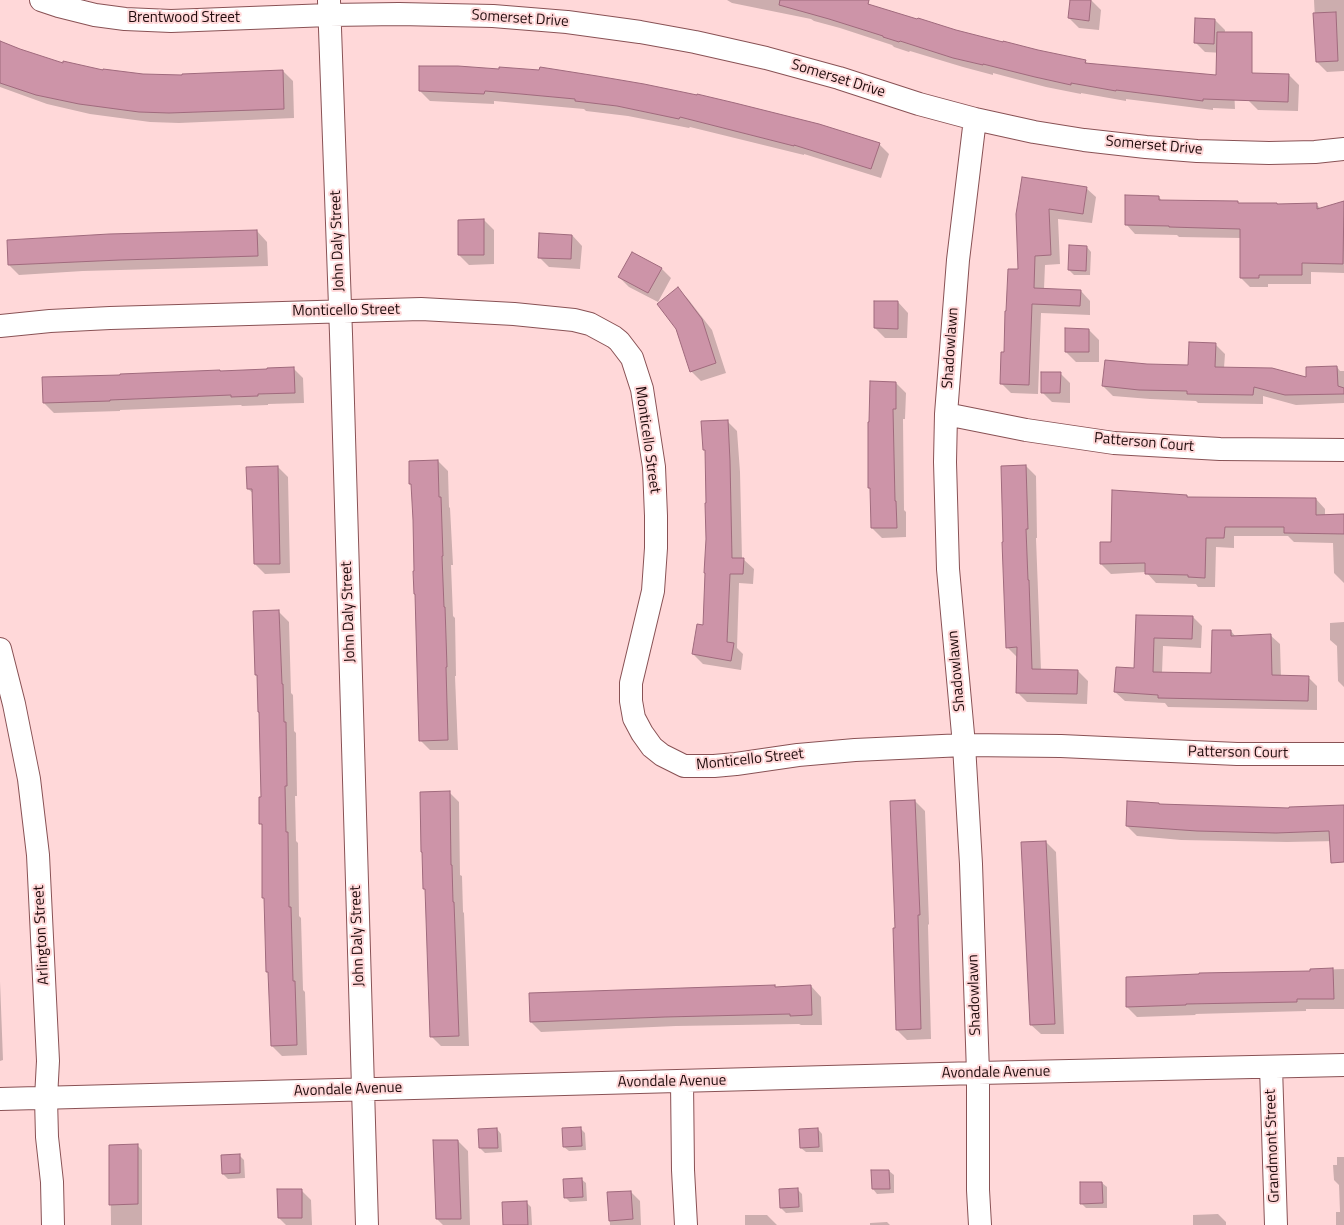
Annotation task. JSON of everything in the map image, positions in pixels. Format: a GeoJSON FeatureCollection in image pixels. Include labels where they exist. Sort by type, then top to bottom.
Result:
{"type":"FeatureCollection","features":[{"type":"Feature","properties":{"kind":"street","name":"Brentwood Street"},"geometry":{"type":"LineString","coordinates":[[41,0],[58,6],[95,15],[124,19],[172,21],[329,7]]}},
{"type":"Feature","properties":{"kind":"street","name":"Somerset Drive"},"geometry":{"type":"LineString","coordinates":[[329,7],[399,14],[493,16],[567,22],[640,32],[695,42],[766,58],[839,78],[919,104],[974,119],[1084,140],[1197,151],[1269,153],[1315,152],[1344,148]]}},
{"type":"Feature","properties":{"kind":"street","name":"John Daly Street"},"geometry":{"type":"LineString","coordinates":[[329,7],[340,311],[367,1225]]}},
{"type":"Feature","properties":{"kind":"street","name":"Shadowlawn"},"geometry":{"type":"LineString","coordinates":[[974,119],[958,260],[946,414],[945,462],[948,569],[964,745],[971,864],[978,1073],[978,1190],[980,1225]]}},
{"type":"Feature","properties":{"kind":"street","name":"Monticello Street"},"geometry":{"type":"LineString","coordinates":[[0,326],[102,318],[421,309],[461,310],[574,320],[602,329],[620,341],[632,358],[637,371],[647,415],[654,467],[656,548],[653,591],[632,682],[631,701],[634,718],[652,747],[662,755],[684,766],[714,766],[848,750],[964,745]]}},
{"type":"Feature","properties":{"kind":"street","name":"Patterson Court"},"geometry":{"type":"LineString","coordinates":[[946,414],[1026,430],[1114,442],[1220,449],[1344,450]]}},
{"type":"Feature","properties":{"kind":"street","name":"Arlington Street"},"geometry":{"type":"LineString","coordinates":[[0,648],[14,704],[29,779],[38,855],[48,1061],[46,1098],[47,1137],[52,1182],[54,1225]]}},
{"type":"Feature","properties":{"kind":"street","name":"Patterson Court"},"geometry":{"type":"LineString","coordinates":[[964,745],[1061,746],[1237,754],[1344,754]]}},
{"type":"Feature","properties":{"kind":"street","name":"Avondale Avenue"},"geometry":{"type":"LineString","coordinates":[[0,1099],[978,1073],[1344,1065]]}},
{"type":"Feature","properties":{"kind":"street","name":"Grandmont Street"},"geometry":{"type":"LineString","coordinates":[[1271,1067],[1276,1225]]}},
{"type":"Feature","properties":{"kind":"street"},"geometry":{"type":"LineString","coordinates":[[682,1082],[683,1170],[686,1225]]}},
{"type":"Feature","properties":{"kind":"building"},"geometry":{"type":"Polygon","coordinates":[[[780,0],[869,0],[868,4],[917,19],[918,18],[956,30],[1003,42],[1086,60],[1085,63],[1216,75],[1217,32],[1252,32],[1252,73],[1289,74],[1288,102],[1203,99],[1203,101],[1116,91],[1071,83],[1071,85],[953,58],[779,5],[780,0]]]}},
{"type":"Feature","properties":{"kind":"building"},"geometry":{"type":"Polygon","coordinates":[[[1070,0],[1091,0],[1089,21],[1068,18],[1070,0]]]}},
{"type":"Feature","properties":{"kind":"building"},"geometry":{"type":"Polygon","coordinates":[[[1336,12],[1338,61],[1316,62],[1313,13],[1336,12]]]}},
{"type":"Feature","properties":{"kind":"building"},"geometry":{"type":"Polygon","coordinates":[[[1195,18],[1215,19],[1214,44],[1194,43],[1195,18]]]}},
{"type":"Feature","properties":{"kind":"building"},"geometry":{"type":"Polygon","coordinates":[[[0,41],[63,63],[63,61],[103,70],[143,74],[182,75],[283,70],[284,109],[169,113],[139,112],[79,104],[36,95],[0,83],[0,41]]]}},
{"type":"Feature","properties":{"kind":"building"},"geometry":{"type":"Polygon","coordinates":[[[419,66],[458,66],[499,69],[499,67],[539,70],[540,67],[597,76],[697,94],[819,124],[880,143],[871,169],[794,145],[680,117],[679,119],[617,106],[575,101],[575,99],[485,91],[484,94],[419,91],[419,66]]]}},
{"type":"Feature","properties":{"kind":"building"},"geometry":{"type":"Polygon","coordinates":[[[1022,177],[1087,187],[1083,214],[1049,209],[1051,255],[1035,256],[1034,288],[1081,290],[1080,306],[1032,304],[1029,385],[1000,384],[1001,352],[1004,352],[1008,269],[1018,269],[1016,214],[1022,177]]]}},
{"type":"Feature","properties":{"kind":"building"},"geometry":{"type":"Polygon","coordinates":[[[1125,195],[1159,196],[1159,200],[1238,201],[1238,203],[1277,204],[1317,203],[1317,209],[1344,201],[1343,264],[1302,263],[1302,275],[1259,275],[1259,278],[1240,278],[1240,229],[1125,225],[1125,195]]]}},
{"type":"Feature","properties":{"kind":"building"},"geometry":{"type":"Polygon","coordinates":[[[484,219],[484,255],[458,255],[458,220],[484,219]]]}},
{"type":"Feature","properties":{"kind":"building"},"geometry":{"type":"Polygon","coordinates":[[[257,230],[258,256],[8,265],[7,240],[109,234],[257,230]]]}},
{"type":"Feature","properties":{"kind":"building"},"geometry":{"type":"Polygon","coordinates":[[[539,233],[572,235],[571,259],[538,258],[539,233]]]}},
{"type":"Feature","properties":{"kind":"building"},"geometry":{"type":"Polygon","coordinates":[[[1069,245],[1087,246],[1086,271],[1068,270],[1069,245]]]}},
{"type":"Feature","properties":{"kind":"building"},"geometry":{"type":"Polygon","coordinates":[[[632,252],[662,268],[648,293],[618,277],[632,252]]]}},
{"type":"Feature","properties":{"kind":"building"},"geometry":{"type":"Polygon","coordinates":[[[678,287],[702,319],[716,363],[690,372],[676,329],[657,304],[678,287]]]}},
{"type":"Feature","properties":{"kind":"building"},"geometry":{"type":"Polygon","coordinates":[[[874,301],[898,301],[898,329],[874,328],[874,301]]]}},
{"type":"Feature","properties":{"kind":"building"},"geometry":{"type":"Polygon","coordinates":[[[1065,328],[1089,329],[1089,352],[1065,352],[1065,328]]]}},
{"type":"Feature","properties":{"kind":"building"},"geometry":{"type":"Polygon","coordinates":[[[1189,342],[1216,343],[1215,367],[1272,368],[1306,377],[1306,367],[1337,366],[1338,386],[1344,388],[1344,394],[1285,395],[1254,387],[1253,395],[1187,394],[1187,391],[1139,390],[1102,386],[1105,360],[1147,364],[1188,365],[1189,342]]]}},
{"type":"Feature","properties":{"kind":"building"},"geometry":{"type":"Polygon","coordinates":[[[294,367],[295,393],[258,394],[258,396],[231,397],[231,395],[43,403],[42,377],[294,367]]]}},
{"type":"Feature","properties":{"kind":"building"},"geometry":{"type":"Polygon","coordinates":[[[1041,372],[1061,372],[1060,393],[1041,393],[1041,372]]]}},
{"type":"Feature","properties":{"kind":"building"},"geometry":{"type":"Polygon","coordinates":[[[870,381],[896,382],[896,409],[893,409],[897,528],[871,528],[870,488],[868,488],[868,422],[870,381]]]}},
{"type":"Feature","properties":{"kind":"building"},"geometry":{"type":"Polygon","coordinates":[[[728,420],[732,558],[744,558],[743,574],[730,574],[727,642],[734,643],[731,661],[692,654],[697,624],[703,625],[706,503],[705,450],[703,450],[701,421],[728,420]]]}},
{"type":"Feature","properties":{"kind":"building"},"geometry":{"type":"Polygon","coordinates":[[[438,460],[439,497],[441,497],[445,607],[448,740],[419,741],[413,571],[413,520],[411,484],[409,484],[409,461],[438,460]]]}},
{"type":"Feature","properties":{"kind":"building"},"geometry":{"type":"Polygon","coordinates":[[[1026,465],[1028,529],[1026,529],[1032,669],[1078,670],[1077,694],[1016,693],[1017,647],[1006,648],[1001,466],[1026,465]]]}},
{"type":"Feature","properties":{"kind":"building"},"geometry":{"type":"Polygon","coordinates":[[[278,466],[280,564],[254,564],[252,489],[247,489],[246,467],[278,466]]]}},
{"type":"Feature","properties":{"kind":"building"},"geometry":{"type":"Polygon","coordinates":[[[1112,490],[1187,495],[1187,497],[1316,498],[1316,515],[1344,514],[1344,534],[1284,533],[1284,527],[1225,527],[1224,538],[1206,538],[1205,578],[1188,577],[1188,575],[1145,574],[1145,563],[1100,564],[1100,542],[1111,542],[1112,490]]]}},
{"type":"Feature","properties":{"kind":"building"},"geometry":{"type":"Polygon","coordinates":[[[279,610],[284,722],[286,722],[286,832],[288,832],[289,907],[291,907],[293,981],[295,981],[297,1045],[271,1046],[268,972],[266,972],[264,898],[262,898],[262,824],[259,824],[259,797],[261,797],[259,712],[257,675],[255,675],[253,611],[279,610]]]}},
{"type":"Feature","properties":{"kind":"building"},"geometry":{"type":"Polygon","coordinates":[[[1136,615],[1193,616],[1192,639],[1154,638],[1153,672],[1211,673],[1212,630],[1231,630],[1231,636],[1271,634],[1272,675],[1309,676],[1308,701],[1158,698],[1158,695],[1114,692],[1116,667],[1134,668],[1136,615]]]}},
{"type":"Feature","properties":{"kind":"building"},"geometry":{"type":"Polygon","coordinates":[[[450,791],[451,865],[454,902],[459,1036],[430,1037],[425,889],[423,889],[421,852],[420,792],[450,791]]]}},
{"type":"Feature","properties":{"kind":"building"},"geometry":{"type":"Polygon","coordinates":[[[915,800],[920,915],[918,915],[921,1029],[896,1030],[893,928],[895,928],[890,801],[915,800]]]}},
{"type":"Feature","properties":{"kind":"building"},"geometry":{"type":"Polygon","coordinates":[[[1127,801],[1159,804],[1289,808],[1344,805],[1344,862],[1331,863],[1329,831],[1276,833],[1197,831],[1126,826],[1127,801]]]}},
{"type":"Feature","properties":{"kind":"building"},"geometry":{"type":"Polygon","coordinates":[[[1046,841],[1055,1024],[1030,1025],[1021,842],[1046,841]]]}},
{"type":"Feature","properties":{"kind":"building"},"geometry":{"type":"Polygon","coordinates":[[[1333,968],[1334,999],[1297,999],[1297,1002],[1186,1004],[1126,1007],[1126,977],[1199,973],[1310,971],[1310,969],[1333,968]]]}},
{"type":"Feature","properties":{"kind":"building"},"geometry":{"type":"Polygon","coordinates":[[[775,985],[775,987],[811,985],[812,1015],[790,1016],[790,1014],[665,1017],[530,1022],[529,993],[775,985]]]}},
{"type":"Feature","properties":{"kind":"building"},"geometry":{"type":"Polygon","coordinates":[[[581,1127],[582,1146],[563,1147],[562,1128],[581,1127]]]}},
{"type":"Feature","properties":{"kind":"building"},"geometry":{"type":"Polygon","coordinates":[[[497,1128],[498,1148],[479,1148],[478,1129],[497,1128]]]}},
{"type":"Feature","properties":{"kind":"building"},"geometry":{"type":"Polygon","coordinates":[[[818,1128],[819,1147],[800,1148],[799,1129],[818,1128]]]}},
{"type":"Feature","properties":{"kind":"building"},"geometry":{"type":"Polygon","coordinates":[[[433,1140],[458,1140],[461,1219],[436,1219],[433,1140]]]}},
{"type":"Feature","properties":{"kind":"building"},"geometry":{"type":"Polygon","coordinates":[[[138,1144],[138,1204],[109,1205],[109,1145],[138,1144]]]}},
{"type":"Feature","properties":{"kind":"building"},"geometry":{"type":"Polygon","coordinates":[[[240,1154],[240,1173],[222,1174],[221,1155],[240,1154]]]}},
{"type":"Feature","properties":{"kind":"building"},"geometry":{"type":"Polygon","coordinates":[[[871,1170],[889,1170],[890,1189],[872,1189],[871,1170]]]}},
{"type":"Feature","properties":{"kind":"building"},"geometry":{"type":"Polygon","coordinates":[[[582,1178],[583,1197],[564,1198],[563,1179],[582,1178]]]}},
{"type":"Feature","properties":{"kind":"building"},"geometry":{"type":"Polygon","coordinates":[[[1080,1182],[1102,1182],[1103,1203],[1080,1204],[1080,1182]]]}},
{"type":"Feature","properties":{"kind":"building"},"geometry":{"type":"Polygon","coordinates":[[[798,1188],[799,1207],[780,1208],[779,1189],[798,1188]]]}},
{"type":"Feature","properties":{"kind":"building"},"geometry":{"type":"Polygon","coordinates":[[[277,1189],[302,1189],[302,1218],[278,1218],[277,1189]]]}},
{"type":"Feature","properties":{"kind":"building"},"geometry":{"type":"Polygon","coordinates":[[[631,1191],[633,1219],[609,1221],[607,1192],[631,1191]]]}},
{"type":"Feature","properties":{"kind":"building"},"geometry":{"type":"Polygon","coordinates":[[[527,1201],[528,1225],[503,1225],[502,1202],[527,1201]]]}}]}
